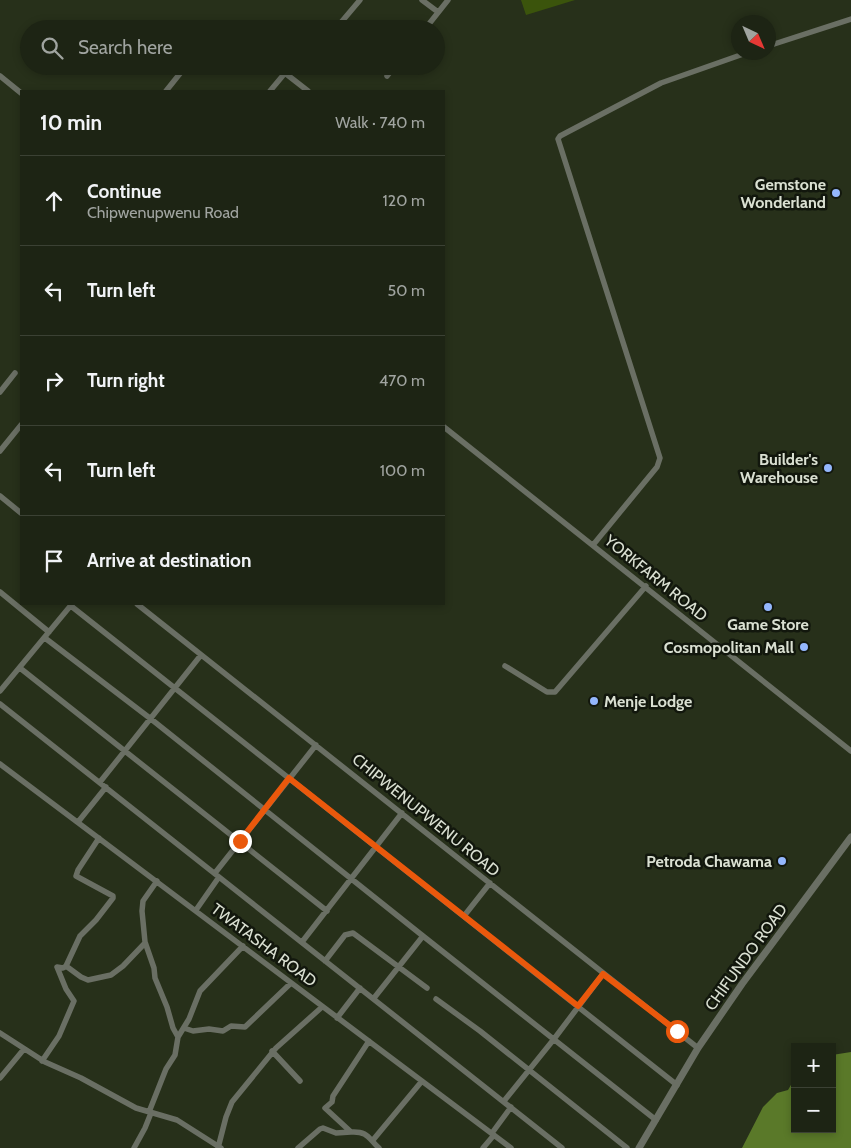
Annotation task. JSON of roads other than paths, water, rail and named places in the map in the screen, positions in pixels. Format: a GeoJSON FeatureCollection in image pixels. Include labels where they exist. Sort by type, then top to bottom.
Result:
{"type":"FeatureCollection","features":[{"type":"Feature","properties":{"kind":"street"},"geometry":{"type":"LineString","coordinates":[[343,20],[360,0]]}},
{"type":"Feature","properties":{"kind":"street"},"geometry":{"type":"LineString","coordinates":[[422,0],[438,12]]}},
{"type":"Feature","properties":{"kind":"street"},"geometry":{"type":"LineString","coordinates":[[432,20],[448,0]]}},
{"type":"Feature","properties":{"kind":"street"},"geometry":{"type":"LineString","coordinates":[[776,43],[851,19]]}},
{"type":"Feature","properties":{"kind":"street"},"geometry":{"type":"LineString","coordinates":[[593,545],[657,467],[660,458],[558,139],[560,136],[661,83],[731,58]]}},
{"type":"Feature","properties":{"kind":"street"},"geometry":{"type":"LineString","coordinates":[[167,90],[179,75]]}},
{"type":"Feature","properties":{"kind":"street"},"geometry":{"type":"LineString","coordinates":[[271,90],[284,75]]}},
{"type":"Feature","properties":{"kind":"street"},"geometry":{"type":"LineString","coordinates":[[286,75],[307,90]]}},
{"type":"Feature","properties":{"kind":"street"},"geometry":{"type":"LineString","coordinates":[[0,76],[20,92]]}},
{"type":"Feature","properties":{"kind":"street"},"geometry":{"type":"LineString","coordinates":[[0,392],[15,373]]}},
{"type":"Feature","properties":{"kind":"street"},"geometry":{"type":"LineString","coordinates":[[0,451],[20,426]]}},
{"type":"Feature","properties":{"kind":"street","name":"YORKFARM ROAD"},"geometry":{"type":"LineString","coordinates":[[445,428],[851,751]]}},
{"type":"Feature","properties":{"kind":"street"},"geometry":{"type":"LineString","coordinates":[[0,496],[20,512]]}},
{"type":"Feature","properties":{"kind":"street"},"geometry":{"type":"LineString","coordinates":[[505,666],[547,692],[555,692],[646,586]]}},
{"type":"Feature","properties":{"kind":"street"},"geometry":{"type":"LineString","coordinates":[[0,592],[49,632]]}},
{"type":"Feature","properties":{"kind":"street"},"geometry":{"type":"LineString","coordinates":[[0,691],[72,605],[676,1085]]}},
{"type":"Feature","properties":{"kind":"street","name":"CHIPWENUPWENU ROAD"},"geometry":{"type":"LineString","coordinates":[[138,605],[698,1048]]}},
{"type":"Feature","properties":{"kind":"street"},"geometry":{"type":"LineString","coordinates":[[45,638],[151,719],[656,1120]]}},
{"type":"Feature","properties":{"kind":"street"},"geometry":{"type":"LineString","coordinates":[[100,782],[201,655]]}},
{"type":"Feature","properties":{"kind":"street"},"geometry":{"type":"LineString","coordinates":[[20,668],[327,911]]}},
{"type":"Feature","properties":{"kind":"street"},"geometry":{"type":"LineString","coordinates":[[0,704],[562,1148]]}},
{"type":"Feature","properties":{"kind":"street"},"geometry":{"type":"LineString","coordinates":[[196,910],[240,841],[316,745]]}},
{"type":"Feature","properties":{"kind":"street","name":"TWATASHA ROAD"},"geometry":{"type":"LineString","coordinates":[[0,764],[511,1148]]}},
{"type":"Feature","properties":{"kind":"street"},"geometry":{"type":"LineString","coordinates":[[78,822],[106,786]]}},
{"type":"Feature","properties":{"kind":"street"},"geometry":{"type":"LineString","coordinates":[[302,942],[402,813]]}},
{"type":"Feature","properties":{"kind":"street","name":"CHIFUNDO ROAD"},"geometry":{"type":"LineString","coordinates":[[639,1148],[698,1048],[748,976],[851,837]]}},
{"type":"Feature","properties":{"kind":"street"},"geometry":{"type":"LineString","coordinates":[[42,1061],[59,1036],[74,999],[66,989],[57,967],[63,968],[66,966],[80,936],[96,920],[113,898],[113,896],[76,876],[99,838]]}},
{"type":"Feature","properties":{"kind":"street"},"geometry":{"type":"LineString","coordinates":[[157,881],[143,902],[142,923],[145,943],[154,968],[155,978],[178,1037]]}},
{"type":"Feature","properties":{"kind":"street"},"geometry":{"type":"LineString","coordinates":[[464,916],[490,884]]}},
{"type":"Feature","properties":{"kind":"street"},"geometry":{"type":"LineString","coordinates":[[325,961],[345,936],[351,933],[356,934],[427,988]]}},
{"type":"Feature","properties":{"kind":"street"},"geometry":{"type":"LineString","coordinates":[[374,998],[423,936]]}},
{"type":"Feature","properties":{"kind":"street"},"geometry":{"type":"LineString","coordinates":[[66,966],[88,980],[111,974],[145,943]]}},
{"type":"Feature","properties":{"kind":"street"},"geometry":{"type":"LineString","coordinates":[[134,1148],[145,1128],[166,1069],[175,1055],[178,1037],[203,986],[243,946]]}},
{"type":"Feature","properties":{"kind":"street"},"geometry":{"type":"LineString","coordinates":[[504,1101],[603,974]]}},
{"type":"Feature","properties":{"kind":"street"},"geometry":{"type":"LineString","coordinates":[[184,1028],[192,1031],[209,1029],[223,1032],[231,1026],[245,1026],[291,983]]}},
{"type":"Feature","properties":{"kind":"street"},"geometry":{"type":"LineString","coordinates":[[337,1018],[360,988]]}},
{"type":"Feature","properties":{"kind":"street"},"geometry":{"type":"LineString","coordinates":[[436,999],[480,1031],[627,1148]]}},
{"type":"Feature","properties":{"kind":"street"},"geometry":{"type":"LineString","coordinates":[[0,1033],[42,1061],[81,1078],[136,1108],[177,1120],[219,1148],[226,1117],[232,1102],[272,1051],[322,1007]]}},
{"type":"Feature","properties":{"kind":"street"},"geometry":{"type":"LineString","coordinates":[[351,1132],[325,1108],[332,1102],[333,1096],[368,1041]]}},
{"type":"Feature","properties":{"kind":"street"},"geometry":{"type":"LineString","coordinates":[[0,1078],[24,1049]]}},
{"type":"Feature","properties":{"kind":"street"},"geometry":{"type":"LineString","coordinates":[[272,1051],[300,1081]]}},
{"type":"Feature","properties":{"kind":"street"},"geometry":{"type":"LineString","coordinates":[[298,1148],[323,1128],[336,1132],[363,1133],[376,1145],[422,1081]]}},
{"type":"Feature","properties":{"kind":"street"},"geometry":{"type":"LineString","coordinates":[[483,1148],[511,1107]]}},
{"type":"Feature","properties":{"kind":"place","name":"Gemstone Wonderland"},"geometry":{"type":"Point","coordinates":[836,193]}},
{"type":"Feature","properties":{"kind":"place","name":"Builder's Warehouse"},"geometry":{"type":"Point","coordinates":[828,468]}},
{"type":"Feature","properties":{"kind":"place","name":"Game Store"},"geometry":{"type":"Point","coordinates":[768,607]}},
{"type":"Feature","properties":{"kind":"place","name":"Cosmopolitan Mall"},"geometry":{"type":"Point","coordinates":[804,647]}},
{"type":"Feature","properties":{"kind":"place","name":"Menje Lodge"},"geometry":{"type":"Point","coordinates":[594,701]}},
{"type":"Feature","properties":{"kind":"place","name":"Petroda Chawama"},"geometry":{"type":"Point","coordinates":[782,861]}}]}
